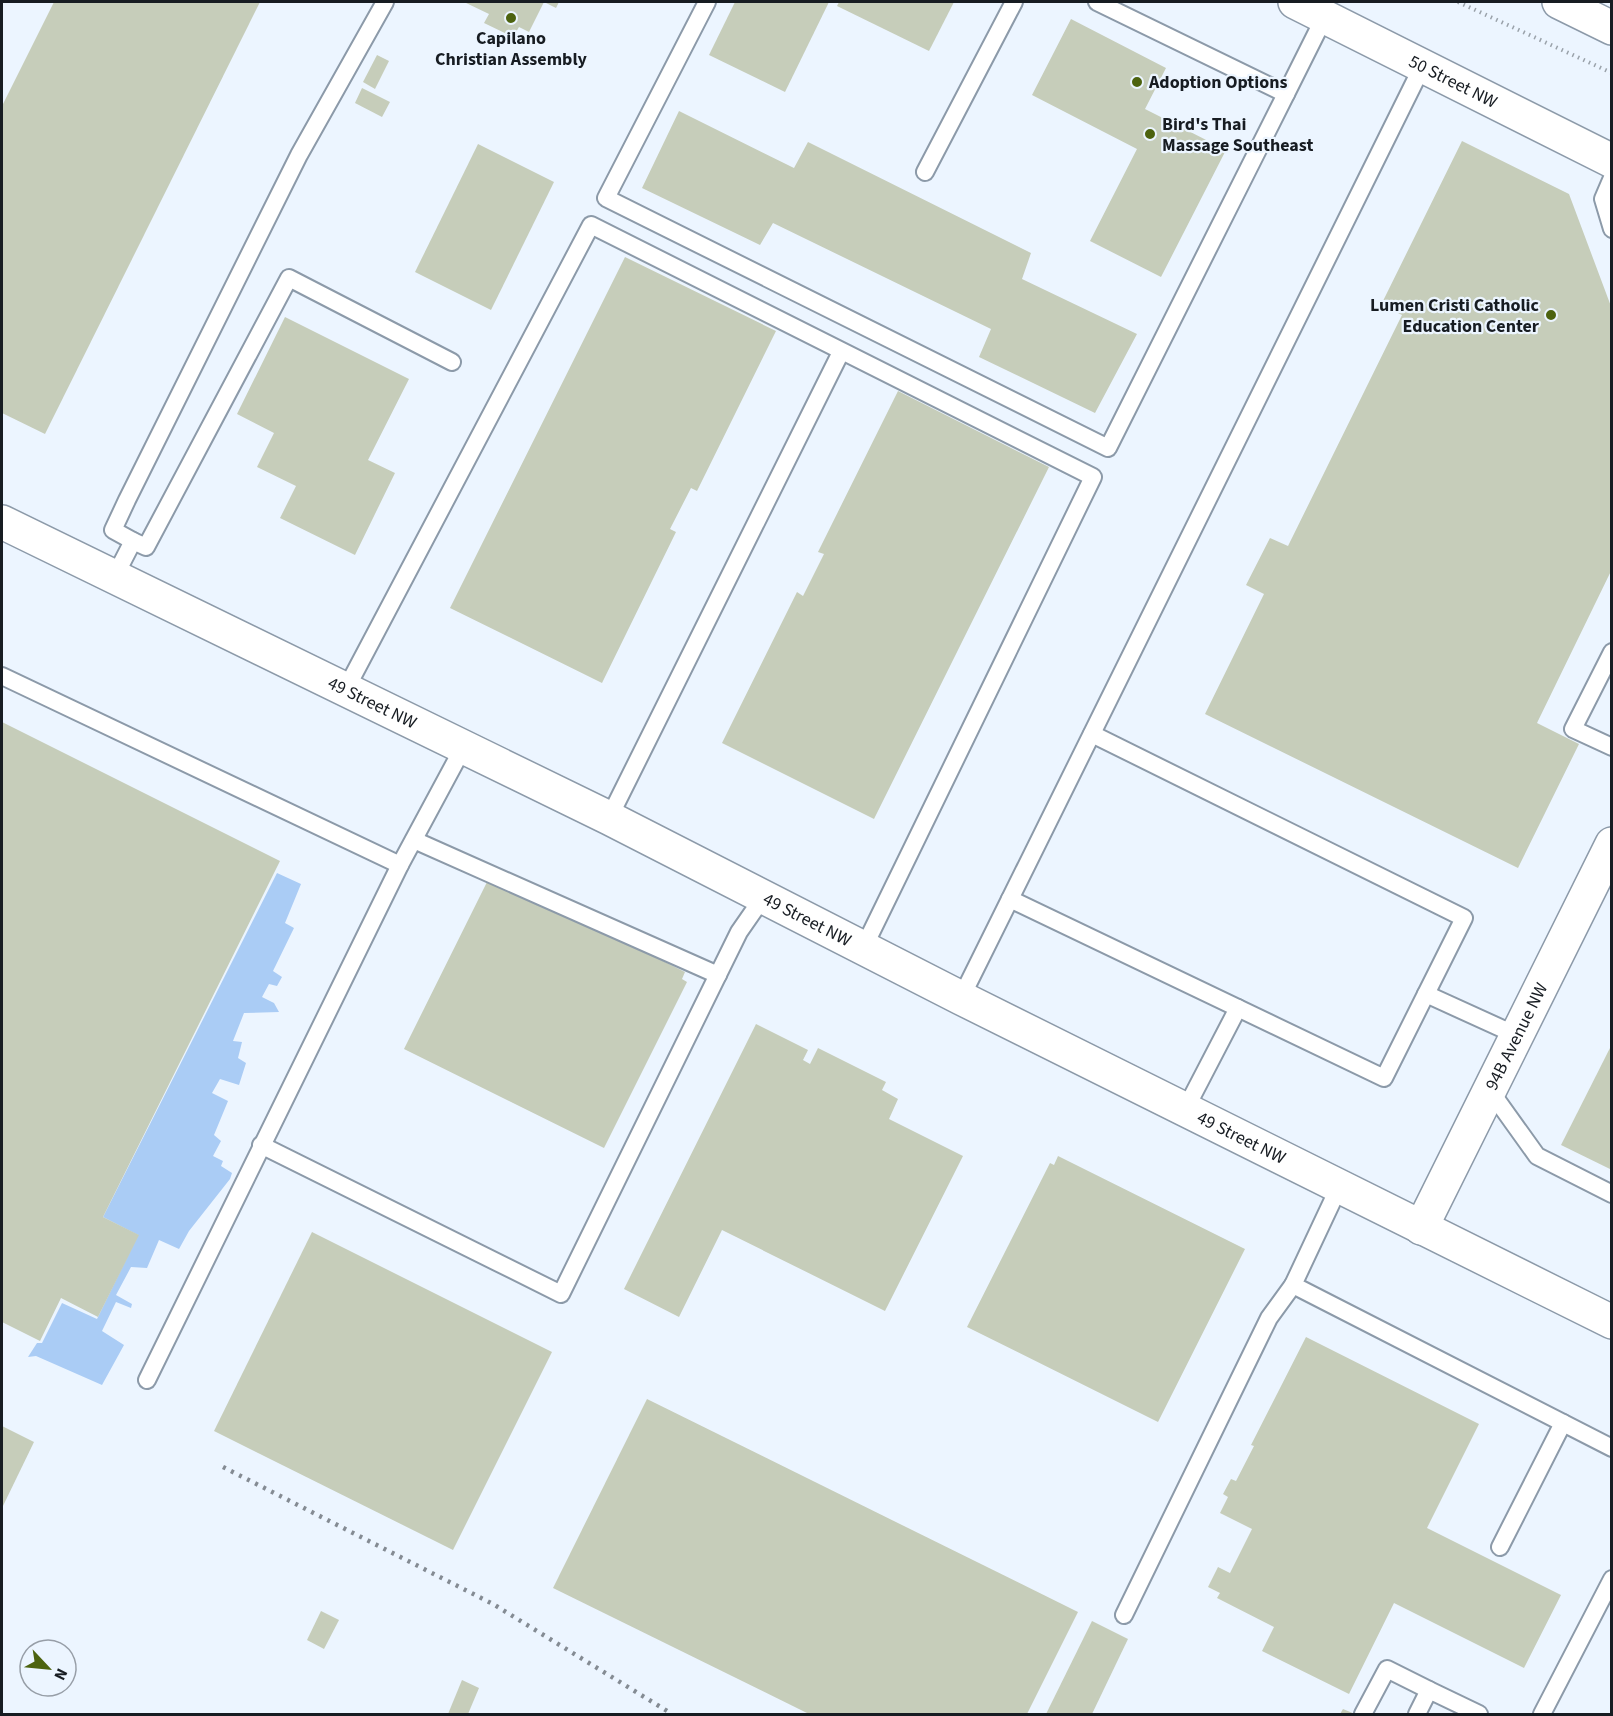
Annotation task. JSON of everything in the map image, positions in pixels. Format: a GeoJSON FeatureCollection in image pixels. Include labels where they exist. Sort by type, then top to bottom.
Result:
{"type":"FeatureCollection","features":[{"type":"Feature","properties":{"kind":"street","name":"50 Street NW"},"geometry":{"type":"LineString","coordinates":[[1295,2],[1611,160]]}},
{"type":"Feature","properties":{"kind":"street"},"geometry":{"type":"LineString","coordinates":[[1559,2],[1611,27]]}},
{"type":"Feature","properties":{"kind":"street","name":"49 Street NW"},"geometry":{"type":"LineString","coordinates":[[2,522],[609,818],[961,998],[1611,1322]]}},
{"type":"Feature","properties":{"kind":"street","name":"94B Avenue NW"},"geometry":{"type":"LineString","coordinates":[[1421,1228],[1516,1035],[1607,863]]}},
{"type":"Feature","properties":{"kind":"lane"},"geometry":{"type":"LineString","coordinates":[[385,2],[299,155],[113,530],[146,547],[289,278],[452,362]]}},
{"type":"Feature","properties":{"kind":"lane"},"geometry":{"type":"LineString","coordinates":[[707,2],[606,198],[1108,448],[1325,16]]}},
{"type":"Feature","properties":{"kind":"lane"},"geometry":{"type":"LineString","coordinates":[[925,172],[1014,2]]}},
{"type":"Feature","properties":{"kind":"lane"},"geometry":{"type":"LineString","coordinates":[[1097,2],[1286,94]]}},
{"type":"Feature","properties":{"kind":"lane"},"geometry":{"type":"LineString","coordinates":[[961,998],[1424,65]]}},
{"type":"Feature","properties":{"kind":"lane"},"geometry":{"type":"LineString","coordinates":[[1611,178],[1603,199],[1611,229]]}},
{"type":"Feature","properties":{"kind":"lane"},"geometry":{"type":"LineString","coordinates":[[346,689],[591,225],[1093,477],[864,947]]}},
{"type":"Feature","properties":{"kind":"lane"},"geometry":{"type":"LineString","coordinates":[[609,818],[841,352]]}},
{"type":"Feature","properties":{"kind":"lane"},"geometry":{"type":"LineString","coordinates":[[115,576],[133,541]]}},
{"type":"Feature","properties":{"kind":"lane"},"geometry":{"type":"LineString","coordinates":[[1611,652],[1573,729],[1611,747]]}},
{"type":"Feature","properties":{"kind":"lane"},"geometry":{"type":"LineString","coordinates":[[2,676],[400,866]]}},
{"type":"Feature","properties":{"kind":"lane"},"geometry":{"type":"LineString","coordinates":[[1010,899],[1384,1078],[1464,918],[1092,734]]}},
{"type":"Feature","properties":{"kind":"lane"},"geometry":{"type":"LineString","coordinates":[[147,1380],[400,866],[464,746]]}},
{"type":"Feature","properties":{"kind":"lane"},"geometry":{"type":"LineString","coordinates":[[414,840],[718,975]]}},
{"type":"Feature","properties":{"kind":"lane"},"geometry":{"type":"LineString","coordinates":[[261,1145],[561,1294],[739,932],[764,896]]}},
{"type":"Feature","properties":{"kind":"lane"},"geometry":{"type":"LineString","coordinates":[[1426,994],[1516,1035]]}},
{"type":"Feature","properties":{"kind":"lane"},"geometry":{"type":"LineString","coordinates":[[1185,1110],[1238,1008]]}},
{"type":"Feature","properties":{"kind":"lane"},"geometry":{"type":"LineString","coordinates":[[1489,1089],[1537,1156],[1611,1194]]}},
{"type":"Feature","properties":{"kind":"lane"},"geometry":{"type":"LineString","coordinates":[[1124,1615],[1269,1318],[1293,1285],[1340,1187]]}},
{"type":"Feature","properties":{"kind":"lane"},"geometry":{"type":"LineString","coordinates":[[1293,1285],[1611,1448]]}},
{"type":"Feature","properties":{"kind":"lane"},"geometry":{"type":"LineString","coordinates":[[1500,1547],[1563,1423]]}},
{"type":"Feature","properties":{"kind":"lane"},"geometry":{"type":"LineString","coordinates":[[1542,1714],[1611,1579]]}},
{"type":"Feature","properties":{"kind":"lane"},"geometry":{"type":"LineString","coordinates":[[1363,1714],[1387,1669],[1479,1714]]}},
{"type":"Feature","properties":{"kind":"lane"},"geometry":{"type":"LineString","coordinates":[[1417,1714],[1429,1690]]}},
{"type":"Feature","properties":{"kind":"path"},"geometry":{"type":"LineString","coordinates":[[1458,2],[1611,73]]}},
{"type":"Feature","properties":{"kind":"shaded area"},"geometry":{"type":"Polygon","coordinates":[[[277,873],[301,884],[285,923],[294,928],[273,971],[282,977],[277,986],[269,984],[262,997],[274,1003],[279,1012],[244,1013],[233,1041],[242,1042],[238,1058],[246,1063],[239,1085],[220,1079],[212,1093],[228,1101],[214,1135],[221,1141],[213,1156],[223,1161],[221,1166],[232,1173],[230,1179],[189,1231],[179,1249],[159,1240],[147,1268],[131,1267],[116,1295],[132,1304],[131,1308],[116,1302],[102,1331],[124,1345],[102,1385],[36,1356],[28,1357],[37,1343],[42,1343],[62,1303],[97,1319],[138,1235],[103,1217],[277,873]]]}},
{"type":"Feature","properties":{"kind":"building"},"geometry":{"type":"Polygon","coordinates":[[[54,2],[260,2],[45,434],[2,413],[2,106],[54,2]]]}},
{"type":"Feature","properties":{"kind":"building","name":"Capilano Christian Assembly"},"geometry":{"type":"Polygon","coordinates":[[[464,2],[544,2],[529,32],[519,27],[513,37],[484,23],[489,14],[464,2]]]}},
{"type":"Feature","properties":{"kind":"building"},"geometry":{"type":"Polygon","coordinates":[[[544,2],[559,2],[556,8],[544,2]]]}},
{"type":"Feature","properties":{"kind":"building"},"geometry":{"type":"Polygon","coordinates":[[[735,2],[829,2],[785,92],[709,55],[735,2]]]}},
{"type":"Feature","properties":{"kind":"building"},"geometry":{"type":"Polygon","coordinates":[[[839,2],[954,2],[929,51],[837,6],[839,2]]]}},
{"type":"Feature","properties":{"kind":"building"},"geometry":{"type":"Polygon","coordinates":[[[1071,19],[1166,68],[1145,109],[1226,150],[1161,277],[1090,241],[1137,149],[1032,95],[1071,19]]]}},
{"type":"Feature","properties":{"kind":"building"},"geometry":{"type":"Polygon","coordinates":[[[377,55],[389,61],[375,89],[363,82],[377,55]]]}},
{"type":"Feature","properties":{"kind":"building"},"geometry":{"type":"Polygon","coordinates":[[[362,88],[390,102],[382,117],[355,103],[362,88]]]}},
{"type":"Feature","properties":{"kind":"building"},"geometry":{"type":"Polygon","coordinates":[[[679,111],[794,168],[808,142],[1031,253],[1022,279],[1137,334],[1095,413],[979,357],[991,329],[773,223],[760,245],[642,188],[679,111]]]}},
{"type":"Feature","properties":{"kind":"building"},"geometry":{"type":"Polygon","coordinates":[[[1462,141],[1569,194],[1612,309],[1612,569],[1537,723],[1579,744],[1518,868],[1205,714],[1264,594],[1246,585],[1270,538],[1288,546],[1402,315],[1381,305],[1462,141]]]}},
{"type":"Feature","properties":{"kind":"building"},"geometry":{"type":"Polygon","coordinates":[[[478,144],[554,182],[491,310],[415,272],[478,144]]]}},
{"type":"Feature","properties":{"kind":"building"},"geometry":{"type":"Polygon","coordinates":[[[625,257],[776,331],[697,491],[691,488],[670,529],[676,532],[602,683],[450,608],[625,257]]]}},
{"type":"Feature","properties":{"kind":"building"},"geometry":{"type":"Polygon","coordinates":[[[285,317],[409,379],[368,460],[395,473],[355,555],[280,518],[296,486],[257,467],[274,433],[237,414],[285,317]]]}},
{"type":"Feature","properties":{"kind":"building"},"geometry":{"type":"Polygon","coordinates":[[[898,391],[1049,467],[874,819],[722,743],[797,592],[803,596],[824,554],[818,552],[898,391]]]}},
{"type":"Feature","properties":{"kind":"building"},"geometry":{"type":"Polygon","coordinates":[[[2,722],[280,861],[103,1217],[139,1235],[98,1317],[61,1298],[40,1341],[2,1322],[2,722]]]}},
{"type":"Feature","properties":{"kind":"building"},"geometry":{"type":"Polygon","coordinates":[[[495,877],[685,972],[682,979],[687,982],[604,1148],[404,1049],[487,882],[492,884],[495,877]]]}},
{"type":"Feature","properties":{"kind":"building"},"geometry":{"type":"Polygon","coordinates":[[[756,1024],[808,1050],[803,1060],[810,1064],[818,1048],[886,1082],[882,1090],[898,1099],[889,1119],[963,1156],[885,1311],[722,1230],[679,1317],[624,1289],[756,1024]]]}},
{"type":"Feature","properties":{"kind":"building"},"geometry":{"type":"Polygon","coordinates":[[[1612,1044],[1612,1170],[1561,1145],[1612,1044]]]}},
{"type":"Feature","properties":{"kind":"building"},"geometry":{"type":"Polygon","coordinates":[[[1058,1156],[1245,1249],[1158,1422],[967,1327],[1050,1163],[1054,1165],[1058,1156]]]}},
{"type":"Feature","properties":{"kind":"building"},"geometry":{"type":"Polygon","coordinates":[[[312,1232],[552,1352],[453,1550],[214,1431],[312,1232]]]}},
{"type":"Feature","properties":{"kind":"building"},"geometry":{"type":"Polygon","coordinates":[[[1306,1337],[1479,1424],[1427,1528],[1561,1595],[1524,1668],[1394,1603],[1349,1694],[1262,1651],[1274,1627],[1217,1598],[1220,1593],[1208,1587],[1218,1567],[1230,1573],[1252,1529],[1220,1513],[1228,1497],[1223,1494],[1231,1479],[1236,1481],[1254,1446],[1251,1445],[1306,1337]]]}},
{"type":"Feature","properties":{"kind":"building"},"geometry":{"type":"Polygon","coordinates":[[[647,1399],[1078,1612],[1027,1714],[809,1714],[553,1588],[647,1399]]]}},
{"type":"Feature","properties":{"kind":"building"},"geometry":{"type":"Polygon","coordinates":[[[2,1426],[34,1442],[2,1508],[2,1426]]]}},
{"type":"Feature","properties":{"kind":"building"},"geometry":{"type":"Polygon","coordinates":[[[321,1611],[339,1620],[324,1649],[307,1640],[321,1611]]]}},
{"type":"Feature","properties":{"kind":"building"},"geometry":{"type":"Polygon","coordinates":[[[1092,1621],[1128,1639],[1092,1714],[1046,1714],[1092,1621]]]}},
{"type":"Feature","properties":{"kind":"building"},"geometry":{"type":"Polygon","coordinates":[[[462,1680],[479,1688],[468,1714],[448,1714],[462,1680]]]}},
{"type":"Feature","properties":{"kind":"building"},"geometry":{"type":"Polygon","coordinates":[[[1343,1709],[1355,1714],[1340,1714],[1343,1709]]]}},
{"type":"Feature","properties":{"kind":"railway"},"geometry":{"type":"LineString","coordinates":[[223,1467],[493,1604],[672,1714]]}},
{"type":"Feature","properties":{"kind":"place","name":"Capilano Christian Assembly"},"geometry":{"type":"Point","coordinates":[511,18]}},
{"type":"Feature","properties":{"kind":"place","name":"Adoption Options"},"geometry":{"type":"Point","coordinates":[1137,82]}},
{"type":"Feature","properties":{"kind":"place","name":"Bird's Thai Massage Southeast"},"geometry":{"type":"Point","coordinates":[1150,134]}},
{"type":"Feature","properties":{"kind":"place","name":"Lumen Cristi Catholic Education Center"},"geometry":{"type":"Point","coordinates":[1551,315]}}]}
